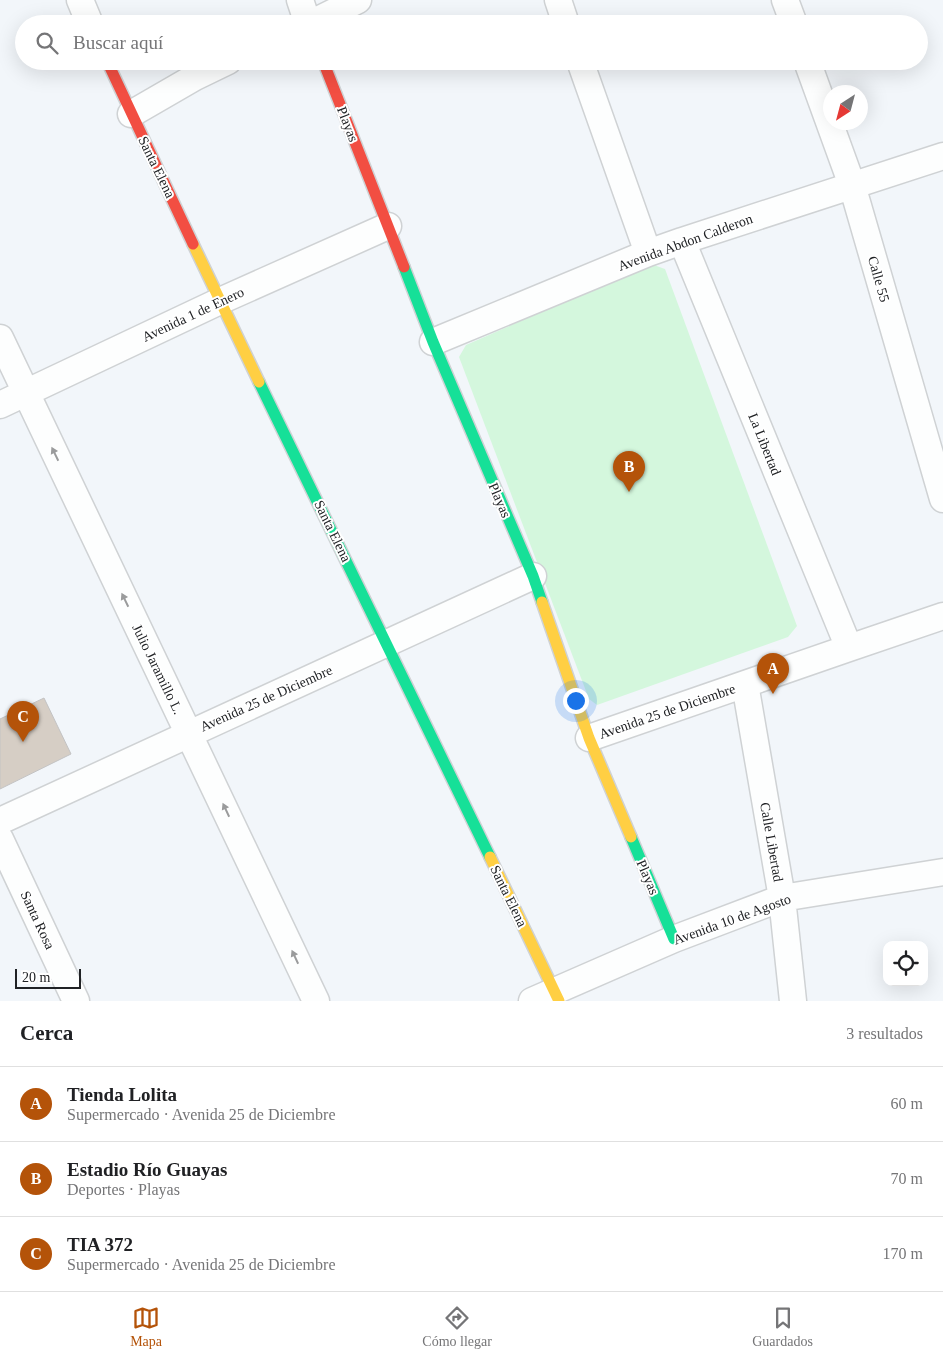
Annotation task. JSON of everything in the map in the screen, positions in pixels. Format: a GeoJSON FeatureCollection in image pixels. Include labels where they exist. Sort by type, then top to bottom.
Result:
{"type":"FeatureCollection","features":[{"type":"Feature","properties":{"kind":"street"},"geometry":{"type":"LineString","coordinates":[[80,0],[86,15]]}},
{"type":"Feature","properties":{"kind":"street"},"geometry":{"type":"LineString","coordinates":[[300,0],[306,15]]}},
{"type":"Feature","properties":{"kind":"street"},"geometry":{"type":"LineString","coordinates":[[327,15],[358,0]]}},
{"type":"Feature","properties":{"kind":"street"},"geometry":{"type":"LineString","coordinates":[[558,0],[563,15]]}},
{"type":"Feature","properties":{"kind":"street"},"geometry":{"type":"LineString","coordinates":[[785,0],[791,15]]}},
{"type":"Feature","properties":{"kind":"street","name":"Santa Elena"},"geometry":{"type":"LineString","coordinates":[[111,70],[220,300],[388,644],[549,998]]}},
{"type":"Feature","properties":{"kind":"street"},"geometry":{"type":"LineString","coordinates":[[131,114],[209,70]]}},
{"type":"Feature","properties":{"kind":"street","name":"Playas"},"geometry":{"type":"LineString","coordinates":[[327,70],[433,342],[533,576],[589,738],[674,939]]}},
{"type":"Feature","properties":{"kind":"street"},"geometry":{"type":"LineString","coordinates":[[583,70],[648,253]]}},
{"type":"Feature","properties":{"kind":"street","name":"Calle 55"},"geometry":{"type":"LineString","coordinates":[[810,70],[852,185],[943,498]]}},
{"type":"Feature","properties":{"kind":"street","name":"Avenida Abdon Calderon"},"geometry":{"type":"LineString","coordinates":[[433,342],[648,253],[943,156]]}},
{"type":"Feature","properties":{"kind":"street","name":"Avenida 1 de Enero"},"geometry":{"type":"LineString","coordinates":[[0,405],[220,300],[388,226]]}},
{"type":"Feature","properties":{"kind":"street","name":"La Libertad"},"geometry":{"type":"LineString","coordinates":[[682,241],[848,648]]}},
{"type":"Feature","properties":{"kind":"street","name":"Julio Jaramillo L."},"geometry":{"type":"LineString","coordinates":[[0,338],[316,1001]]}},
{"type":"Feature","properties":{"kind":"street","name":"Avenida 25 de Diciembre"},"geometry":{"type":"LineString","coordinates":[[0,821],[533,576]]}},
{"type":"Feature","properties":{"kind":"street","name":"Avenida 25 de Diciembre"},"geometry":{"type":"LineString","coordinates":[[589,738],[943,616]]}},
{"type":"Feature","properties":{"kind":"street","name":"Calle Libertad"},"geometry":{"type":"LineString","coordinates":[[745,684],[782,898],[793,1001]]}},
{"type":"Feature","properties":{"kind":"street","name":"Santa Rosa"},"geometry":{"type":"LineString","coordinates":[[0,839],[76,1001]]}},
{"type":"Feature","properties":{"kind":"street","name":"Avenida 10 de Agosto"},"geometry":{"type":"LineString","coordinates":[[549,998],[674,939],[782,898],[943,872]]}},
{"type":"Feature","properties":{"kind":"green space"},"geometry":{"type":"Polygon","coordinates":[[[651,264],[665,269],[797,626],[788,637],[597,705],[589,699],[459,357],[466,345],[651,264]]]}},
{"type":"Feature","properties":{"kind":"building"},"geometry":{"type":"Polygon","coordinates":[[[44,698],[71,754],[0,789],[0,719],[44,698]]]}},
{"type":"Feature","properties":{"kind":"traffic: fast"},"geometry":{"type":"LineString","coordinates":[[404,267],[433,342],[533,576],[542,602]]}},
{"type":"Feature","properties":{"kind":"traffic: fast"},"geometry":{"type":"LineString","coordinates":[[259,382],[490,857]]}},
{"type":"Feature","properties":{"kind":"traffic: fast"},"geometry":{"type":"LineString","coordinates":[[631,837],[674,939]]}},
{"type":"Feature","properties":{"kind":"traffic: slow"},"geometry":{"type":"LineString","coordinates":[[193,244],[259,382]]}},
{"type":"Feature","properties":{"kind":"traffic: slow"},"geometry":{"type":"LineString","coordinates":[[542,602],[589,738],[631,837]]}},
{"type":"Feature","properties":{"kind":"traffic: slow"},"geometry":{"type":"LineString","coordinates":[[490,857],[559,1001]]}},
{"type":"Feature","properties":{"kind":"traffic: jam"},"geometry":{"type":"LineString","coordinates":[[111,70],[193,244]]}},
{"type":"Feature","properties":{"kind":"traffic: jam"},"geometry":{"type":"LineString","coordinates":[[327,70],[404,267]]}},
{"type":"Feature","properties":{"kind":"place","name":"Estadio Río Guayas"},"geometry":{"type":"Point","coordinates":[629,492]}},
{"type":"Feature","properties":{"kind":"place","name":"Tienda Lolita"},"geometry":{"type":"Point","coordinates":[773,694]}},
{"type":"Feature","properties":{"kind":"place","name":"TIA 372"},"geometry":{"type":"Point","coordinates":[23,742]}}]}
